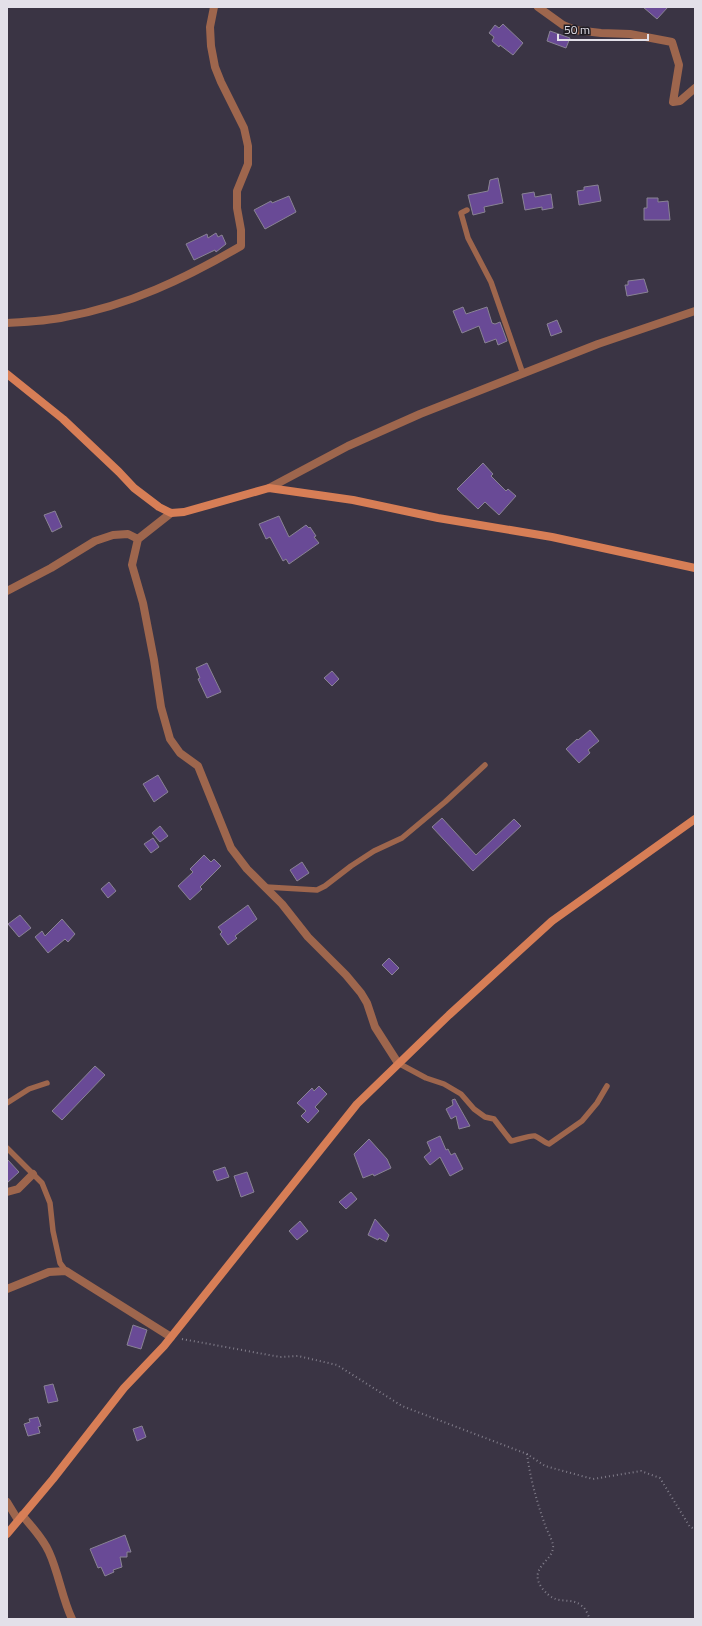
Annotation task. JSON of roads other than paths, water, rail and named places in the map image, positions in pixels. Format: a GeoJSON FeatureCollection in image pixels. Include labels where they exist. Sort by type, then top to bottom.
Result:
{"type":"FeatureCollection","features":[{"type":"Feature","properties":{"kind":"street"},"geometry":{"type":"LineString","coordinates":[[7,323],[65,317],[140,297],[205,267],[241,246],[237,192],[248,164],[248,146],[244,128],[215,67],[211,46],[210,27],[214,7]]}},
{"type":"Feature","properties":{"kind":"street"},"geometry":{"type":"LineString","coordinates":[[538,7],[563,25],[575,30],[630,34],[672,42],[679,65],[673,102],[680,101],[695,88]]}},
{"type":"Feature","properties":{"kind":"street"},"geometry":{"type":"LineString","coordinates":[[7,374],[63,419],[120,472],[134,488],[159,507],[171,513],[184,512],[269,488],[348,446],[420,414],[598,344],[695,311]]}},
{"type":"Feature","properties":{"kind":"street"},"geometry":{"type":"LineString","coordinates":[[269,488],[353,500],[438,518],[552,537],[695,568]]}},
{"type":"Feature","properties":{"kind":"street"},"geometry":{"type":"LineString","coordinates":[[171,513],[138,539],[132,565],[143,603],[161,707],[170,740],[180,753],[198,766],[231,848],[247,870],[266,887],[308,937],[346,975],[361,993],[367,1003],[375,1027],[398,1063]]}},
{"type":"Feature","properties":{"kind":"street"},"geometry":{"type":"LineString","coordinates":[[7,591],[51,568],[94,541],[128,534],[138,539]]}},
{"type":"Feature","properties":{"kind":"street"},"geometry":{"type":"LineString","coordinates":[[7,1534],[124,1388],[171,1337],[358,1104],[398,1063],[552,921],[695,819]]}},
{"type":"Feature","properties":{"kind":"street"},"geometry":{"type":"LineString","coordinates":[[7,1192],[18,1189],[33,1174]]}},
{"type":"Feature","properties":{"kind":"street"},"geometry":{"type":"LineString","coordinates":[[7,1289],[49,1272],[66,1271],[171,1337]]}},
{"type":"Feature","properties":{"kind":"street"},"geometry":{"type":"LineString","coordinates":[[7,1502],[20,1518],[40,1536],[49,1552],[72,1619]]}},
{"type":"Feature","properties":{"kind":"lane"},"geometry":{"type":"LineString","coordinates":[[467,210],[461,213],[468,238],[491,282],[523,374]]}},
{"type":"Feature","properties":{"kind":"lane"},"geometry":{"type":"LineString","coordinates":[[266,887],[317,890],[325,886],[374,851],[402,838],[445,802],[485,765]]}},
{"type":"Feature","properties":{"kind":"lane"},"geometry":{"type":"LineString","coordinates":[[398,1063],[426,1078],[444,1084],[461,1094],[474,1109],[485,1117],[494,1119],[511,1141],[523,1139],[532,1135],[542,1142],[549,1144],[582,1121],[597,1103],[607,1086]]}},
{"type":"Feature","properties":{"kind":"lane"},"geometry":{"type":"LineString","coordinates":[[7,1103],[29,1089],[46,1083]]}},
{"type":"Feature","properties":{"kind":"lane"},"geometry":{"type":"LineString","coordinates":[[7,1148],[42,1183],[50,1203],[53,1231],[60,1263],[66,1271]]}}]}
